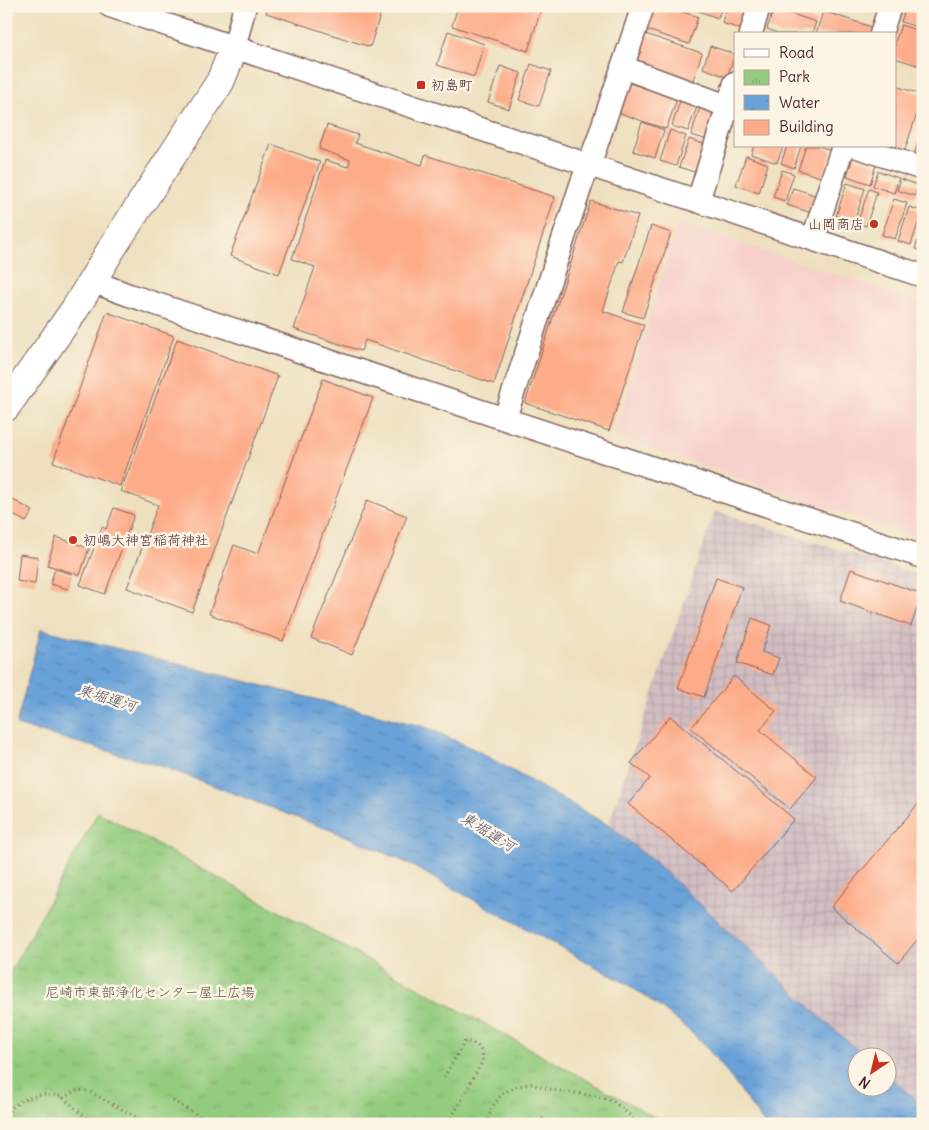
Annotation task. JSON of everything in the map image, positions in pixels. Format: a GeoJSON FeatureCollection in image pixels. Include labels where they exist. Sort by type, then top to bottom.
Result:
{"type":"FeatureCollection","features":[{"type":"Feature","properties":{"kind":"street"},"geometry":{"type":"LineString","coordinates":[[110,6],[923,276]]}},
{"type":"Feature","properties":{"kind":"street"},"geometry":{"type":"LineString","coordinates":[[6,407],[75,309],[91,281],[220,82],[234,48],[245,6]]}},
{"type":"Feature","properties":{"kind":"street"},"geometry":{"type":"LineString","coordinates":[[505,418],[588,164],[643,6]]}},
{"type":"Feature","properties":{"kind":"street"},"geometry":{"type":"LineString","coordinates":[[752,32],[760,6]]}},
{"type":"Feature","properties":{"kind":"street"},"geometry":{"type":"LineString","coordinates":[[882,32],[890,6]]}},
{"type":"Feature","properties":{"kind":"street"},"geometry":{"type":"LineString","coordinates":[[622,68],[731,108]]}},
{"type":"Feature","properties":{"kind":"street"},"geometry":{"type":"LineString","coordinates":[[698,201],[731,108],[734,88]]}},
{"type":"Feature","properties":{"kind":"street"},"geometry":{"type":"LineString","coordinates":[[813,239],[842,148]]}},
{"type":"Feature","properties":{"kind":"street"},"geometry":{"type":"LineString","coordinates":[[861,148],[923,169]]}},
{"type":"Feature","properties":{"kind":"street"},"geometry":{"type":"LineString","coordinates":[[91,281],[923,557]]}},
{"type":"Feature","properties":{"kind":"path"},"geometry":{"type":"LineString","coordinates":[[444,1078],[465,1041],[471,1042],[482,1050],[484,1056],[482,1062],[448,1124]]}},
{"type":"Feature","properties":{"kind":"path"},"geometry":{"type":"LineString","coordinates":[[487,1124],[492,1107],[502,1094],[517,1086],[531,1084],[613,1101],[631,1116],[635,1124]]}},
{"type":"Feature","properties":{"kind":"path"},"geometry":{"type":"LineString","coordinates":[[63,1098],[77,1090],[88,1091],[149,1124]]}},
{"type":"Feature","properties":{"kind":"path"},"geometry":{"type":"LineString","coordinates":[[6,1115],[11,1108],[22,1100],[42,1094],[60,1096],[94,1124]]}},
{"type":"Feature","properties":{"kind":"path"},"geometry":{"type":"LineString","coordinates":[[172,1101],[214,1124]]}},
{"type":"Feature","properties":{"kind":"path"},"geometry":{"type":"LineString","coordinates":[[200,1124],[203,1118]]}},
{"type":"Feature","properties":{"kind":"path"},"geometry":{"type":"LineString","coordinates":[[540,1124],[543,1118],[552,1124]]}},
{"type":"Feature","properties":{"kind":"shaded area"},"geometry":{"type":"Polygon","coordinates":[[[677,223],[923,303],[923,540],[615,436],[677,223]]]}},
{"type":"Feature","properties":{"kind":"shaded area"},"geometry":{"type":"Polygon","coordinates":[[[715,511],[923,576],[923,1106],[896,1083],[896,1048],[855,1048],[659,866],[608,825],[715,511]]]}},
{"type":"Feature","properties":{"kind":"green space","name":"尼崎市東部浄化センター屋上広場"},"geometry":{"type":"Polygon","coordinates":[[[98,812],[667,1124],[6,1124],[6,980],[98,812]]]}},
{"type":"Feature","properties":{"kind":"water","name":"東堀運河"},"geometry":{"type":"Polygon","coordinates":[[[41,629],[425,727],[476,750],[608,825],[659,866],[855,1048],[846,1048],[846,1098],[896,1098],[896,1083],[923,1106],[923,1124],[764,1124],[705,1046],[654,1002],[627,984],[405,862],[348,837],[164,767],[16,725],[41,629]]]}},
{"type":"Feature","properties":{"kind":"building"},"geometry":{"type":"Polygon","coordinates":[[[268,6],[383,6],[370,47],[266,13],[268,6]]]}},
{"type":"Feature","properties":{"kind":"building"},"geometry":{"type":"Polygon","coordinates":[[[458,6],[542,6],[528,51],[452,26],[458,6]]]}},
{"type":"Feature","properties":{"kind":"building"},"geometry":{"type":"Polygon","coordinates":[[[655,6],[665,6],[698,17],[689,44],[647,30],[655,6]]]}},
{"type":"Feature","properties":{"kind":"building"},"geometry":{"type":"Polygon","coordinates":[[[684,6],[722,6],[718,18],[684,6]]]}},
{"type":"Feature","properties":{"kind":"building"},"geometry":{"type":"Polygon","coordinates":[[[727,6],[737,6],[750,10],[743,30],[722,23],[727,6]]]}},
{"type":"Feature","properties":{"kind":"building"},"geometry":{"type":"Polygon","coordinates":[[[906,6],[923,6],[923,29],[901,22],[906,6]]]}},
{"type":"Feature","properties":{"kind":"building"},"geometry":{"type":"Polygon","coordinates":[[[774,8],[816,22],[813,32],[775,32],[767,29],[774,8]]]}},
{"type":"Feature","properties":{"kind":"building"},"geometry":{"type":"Polygon","coordinates":[[[823,11],[875,28],[874,32],[817,32],[823,11]]]}},
{"type":"Feature","properties":{"kind":"building"},"geometry":{"type":"Polygon","coordinates":[[[901,25],[923,32],[923,67],[896,58],[896,39],[901,25]]]}},
{"type":"Feature","properties":{"kind":"building"},"geometry":{"type":"Polygon","coordinates":[[[448,31],[484,44],[474,77],[437,65],[448,31]]]}},
{"type":"Feature","properties":{"kind":"building"},"geometry":{"type":"Polygon","coordinates":[[[645,34],[702,53],[691,86],[634,67],[645,34]]]}},
{"type":"Feature","properties":{"kind":"building"},"geometry":{"type":"Polygon","coordinates":[[[710,46],[734,54],[727,77],[703,68],[710,46]]]}},
{"type":"Feature","properties":{"kind":"building"},"geometry":{"type":"Polygon","coordinates":[[[531,64],[551,71],[539,106],[519,100],[531,64]]]}},
{"type":"Feature","properties":{"kind":"building"},"geometry":{"type":"Polygon","coordinates":[[[500,66],[521,73],[509,109],[488,102],[500,66]]]}},
{"type":"Feature","properties":{"kind":"building"},"geometry":{"type":"Polygon","coordinates":[[[629,83],[677,99],[666,129],[619,113],[629,83]]]}},
{"type":"Feature","properties":{"kind":"building"},"geometry":{"type":"Polygon","coordinates":[[[896,86],[923,95],[903,156],[880,148],[896,148],[896,86]]]}},
{"type":"Feature","properties":{"kind":"building"},"geometry":{"type":"Polygon","coordinates":[[[681,98],[698,104],[688,131],[672,126],[681,98]]]}},
{"type":"Feature","properties":{"kind":"building"},"geometry":{"type":"Polygon","coordinates":[[[700,107],[717,113],[708,140],[691,135],[700,107]]]}},
{"type":"Feature","properties":{"kind":"building"},"geometry":{"type":"Polygon","coordinates":[[[642,122],[664,130],[655,158],[633,151],[642,122]]]}},
{"type":"Feature","properties":{"kind":"building"},"geometry":{"type":"Polygon","coordinates":[[[327,125],[358,135],[355,143],[422,165],[425,155],[555,197],[494,384],[365,340],[361,351],[294,329],[315,267],[292,259],[325,160],[348,167],[350,160],[319,149],[327,125]]]}},
{"type":"Feature","properties":{"kind":"building"},"geometry":{"type":"Polygon","coordinates":[[[670,130],[686,136],[676,166],[660,161],[670,130]]]}},
{"type":"Feature","properties":{"kind":"building"},"geometry":{"type":"Polygon","coordinates":[[[923,131],[923,161],[913,158],[923,131]]]}},
{"type":"Feature","properties":{"kind":"building"},"geometry":{"type":"Polygon","coordinates":[[[689,139],[706,145],[697,173],[679,167],[689,139]]]}},
{"type":"Feature","properties":{"kind":"building"},"geometry":{"type":"Polygon","coordinates":[[[271,144],[320,162],[279,274],[230,256],[271,144]]]}},
{"type":"Feature","properties":{"kind":"building"},"geometry":{"type":"Polygon","coordinates":[[[753,148],[782,148],[777,163],[751,154],[753,148]]]}},
{"type":"Feature","properties":{"kind":"building"},"geometry":{"type":"Polygon","coordinates":[[[786,148],[800,148],[794,168],[781,163],[786,148]]]}},
{"type":"Feature","properties":{"kind":"building"},"geometry":{"type":"Polygon","coordinates":[[[805,148],[824,148],[832,151],[823,178],[798,170],[805,148]]]}},
{"type":"Feature","properties":{"kind":"building"},"geometry":{"type":"Polygon","coordinates":[[[746,156],[768,164],[759,193],[736,185],[746,156]]]}},
{"type":"Feature","properties":{"kind":"building"},"geometry":{"type":"Polygon","coordinates":[[[853,157],[876,165],[870,184],[847,176],[853,157]]]}},
{"type":"Feature","properties":{"kind":"building"},"geometry":{"type":"Polygon","coordinates":[[[782,170],[794,174],[785,201],[773,197],[782,170]]]}},
{"type":"Feature","properties":{"kind":"building"},"geometry":{"type":"Polygon","coordinates":[[[878,171],[899,178],[894,193],[873,186],[878,171]]]}},
{"type":"Feature","properties":{"kind":"building"},"geometry":{"type":"Polygon","coordinates":[[[901,179],[918,185],[915,196],[897,190],[901,179]]]}},
{"type":"Feature","properties":{"kind":"building"},"geometry":{"type":"Polygon","coordinates":[[[847,183],[865,189],[854,222],[836,216],[847,183]]]}},
{"type":"Feature","properties":{"kind":"building"},"geometry":{"type":"Polygon","coordinates":[[[793,188],[818,196],[812,213],[787,205],[793,188]]]}},
{"type":"Feature","properties":{"kind":"building"},"geometry":{"type":"Polygon","coordinates":[[[869,189],[877,192],[866,226],[857,223],[869,189]]]}},
{"type":"Feature","properties":{"kind":"building"},"geometry":{"type":"Polygon","coordinates":[[[894,199],[907,203],[895,239],[882,235],[894,199]]]}},
{"type":"Feature","properties":{"kind":"building"},"geometry":{"type":"Polygon","coordinates":[[[591,201],[638,216],[623,262],[619,261],[603,311],[644,325],[609,431],[525,403],[591,201]]]}},
{"type":"Feature","properties":{"kind":"building"},"geometry":{"type":"Polygon","coordinates":[[[909,207],[922,211],[911,245],[898,241],[909,207]]]}},
{"type":"Feature","properties":{"kind":"building"},"geometry":{"type":"Polygon","coordinates":[[[651,226],[671,233],[643,318],[623,312],[651,226]]]}},
{"type":"Feature","properties":{"kind":"building"},"geometry":{"type":"Polygon","coordinates":[[[923,227],[923,251],[915,249],[923,227]]]}},
{"type":"Feature","properties":{"kind":"building"},"geometry":{"type":"Polygon","coordinates":[[[107,312],[174,336],[120,486],[53,462],[107,312]]]}},
{"type":"Feature","properties":{"kind":"building"},"geometry":{"type":"Polygon","coordinates":[[[177,339],[278,376],[192,612],[127,588],[158,505],[121,491],[177,339]]]}},
{"type":"Feature","properties":{"kind":"building"},"geometry":{"type":"Polygon","coordinates":[[[323,379],[373,398],[283,641],[209,614],[234,545],[258,554],[323,379]]]}},
{"type":"Feature","properties":{"kind":"building"},"geometry":{"type":"Polygon","coordinates":[[[6,496],[33,511],[26,522],[6,511],[6,496]]]}},
{"type":"Feature","properties":{"kind":"building"},"geometry":{"type":"Polygon","coordinates":[[[367,500],[407,516],[352,655],[311,638],[367,500]]]}},
{"type":"Feature","properties":{"kind":"building"},"geometry":{"type":"Polygon","coordinates":[[[114,508],[134,515],[105,594],[80,585],[102,527],[106,529],[114,508]]]}},
{"type":"Feature","properties":{"kind":"building"},"geometry":{"type":"Polygon","coordinates":[[[56,537],[89,548],[80,575],[47,565],[56,537]]]}},
{"type":"Feature","properties":{"kind":"building"},"geometry":{"type":"Polygon","coordinates":[[[20,554],[38,557],[35,584],[17,581],[20,554]]]}},
{"type":"Feature","properties":{"kind":"building"},"geometry":{"type":"Polygon","coordinates":[[[55,569],[72,574],[68,589],[50,584],[55,569]]]}},
{"type":"Feature","properties":{"kind":"building"},"geometry":{"type":"Polygon","coordinates":[[[851,569],[922,594],[911,626],[840,601],[851,569]]]}},
{"type":"Feature","properties":{"kind":"building"},"geometry":{"type":"Polygon","coordinates":[[[716,578],[742,587],[704,697],[678,688],[716,578]]]}},
{"type":"Feature","properties":{"kind":"building"},"geometry":{"type":"Polygon","coordinates":[[[752,618],[771,625],[762,652],[779,658],[773,675],[737,663],[752,618]]]}},
{"type":"Feature","properties":{"kind":"building"},"geometry":{"type":"Polygon","coordinates":[[[734,676],[776,711],[760,730],[817,777],[790,809],[691,728],[734,676]]]}},
{"type":"Feature","properties":{"kind":"building"},"geometry":{"type":"Polygon","coordinates":[[[670,716],[794,819],[733,891],[628,804],[650,778],[631,763],[670,716]]]}},
{"type":"Feature","properties":{"kind":"building"},"geometry":{"type":"Polygon","coordinates":[[[923,798],[923,933],[898,963],[831,907],[923,798]]]}},
{"type":"Feature","properties":{"kind":"place","name":"初島町"},"geometry":{"type":"Point","coordinates":[421,85]}},
{"type":"Feature","properties":{"kind":"place","name":"山岡商店"},"geometry":{"type":"Point","coordinates":[874,224]}},
{"type":"Feature","properties":{"kind":"place","name":"初嶋大神宮稲荷神社"},"geometry":{"type":"Point","coordinates":[73,540]}}]}
